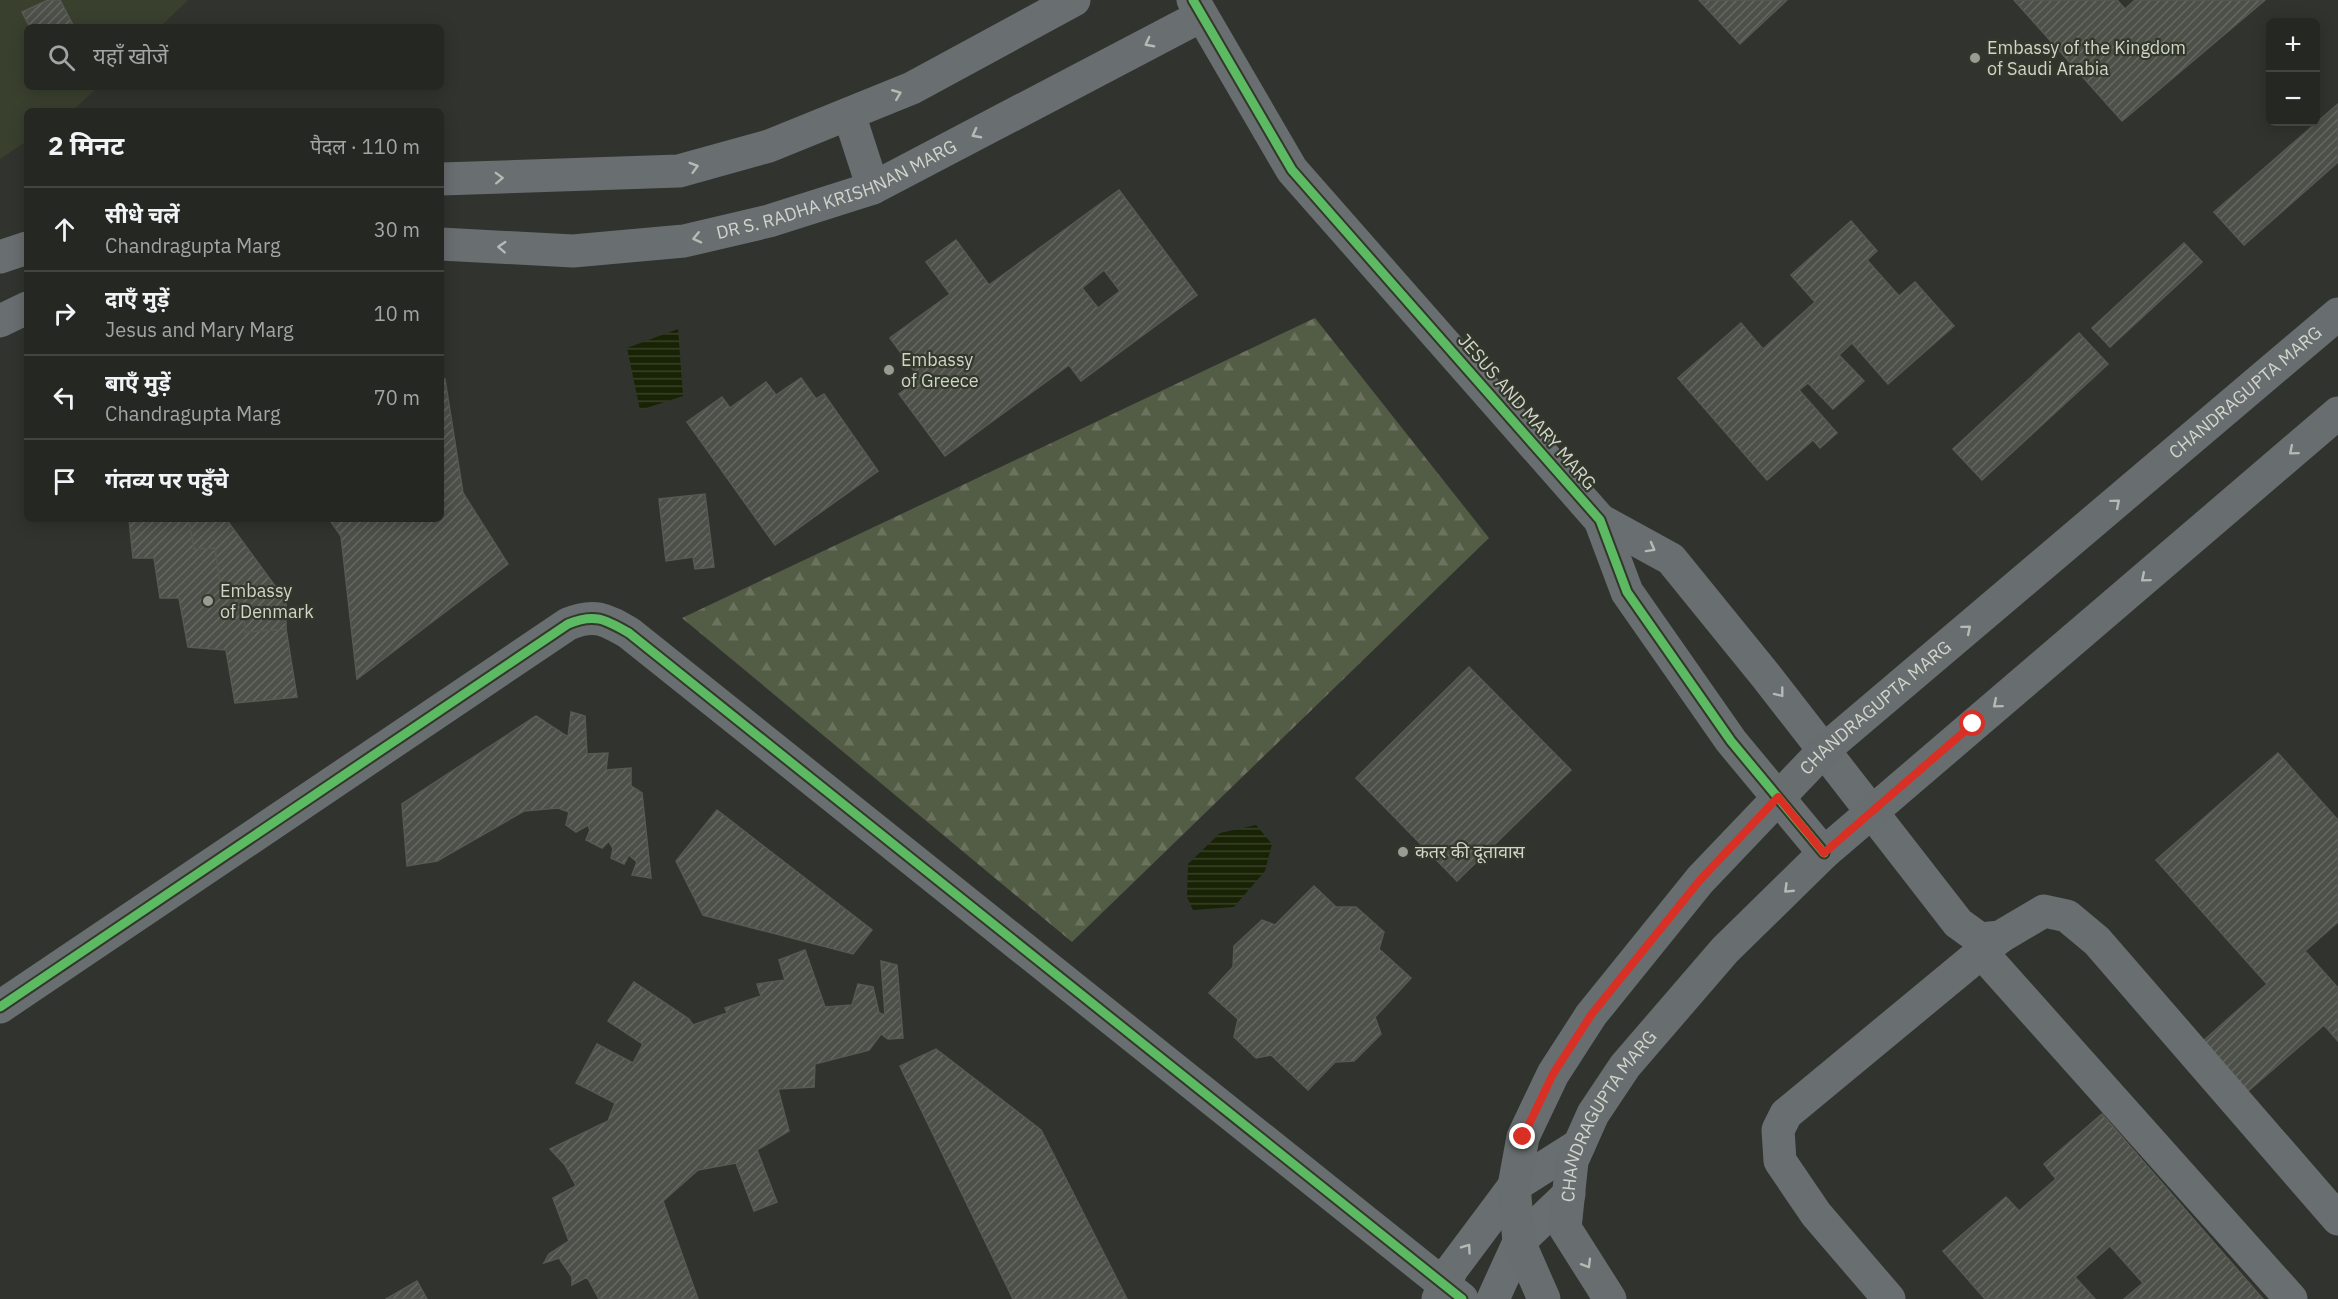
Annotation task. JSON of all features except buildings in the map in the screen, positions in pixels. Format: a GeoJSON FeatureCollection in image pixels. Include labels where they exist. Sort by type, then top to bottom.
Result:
{"type":"FeatureCollection","features":[{"type":"Feature","properties":{"kind":"main road","name":"CHANDRAGUPTA MARG"},"geometry":{"type":"LineString","coordinates":[[1544,1299],[1519,1242],[1514,1186],[1523,1137],[1553,1074],[1591,1015],[1700,880],[1824,750],[2338,314]]}},
{"type":"Feature","properties":{"kind":"main road","name":"CHANDRAGUPTA MARG"},"geometry":{"type":"LineString","coordinates":[[1610,1299],[1565,1228],[1572,1161],[1593,1114],[1625,1066],[1725,950],[1824,853],[2338,413]]}},
{"type":"Feature","properties":{"kind":"street"},"geometry":{"type":"LineString","coordinates":[[444,179],[679,171],[769,146],[912,88],[1074,0]]}},
{"type":"Feature","properties":{"kind":"street","name":"DR S. RADHA KRISHNAN MARG"},"geometry":{"type":"LineString","coordinates":[[444,244],[573,251],[684,241],[769,221],[873,188],[1197,8]]}},
{"type":"Feature","properties":{"kind":"street","name":"JESUS AND MARY MARG"},"geometry":{"type":"LineString","coordinates":[[1197,8],[1292,170],[1600,520],[1627,592],[1731,741],[1824,853]]}},
{"type":"Feature","properties":{"kind":"street"},"geometry":{"type":"LineString","coordinates":[[849,114],[873,188]]}},
{"type":"Feature","properties":{"kind":"street"},"geometry":{"type":"LineString","coordinates":[[0,257],[24,249]]}},
{"type":"Feature","properties":{"kind":"street"},"geometry":{"type":"LineString","coordinates":[[0,321],[24,309]]}},
{"type":"Feature","properties":{"kind":"street"},"geometry":{"type":"LineString","coordinates":[[1600,520],[1671,559],[1872,810],[1958,923],[1990,944],[2291,1299]]}},
{"type":"Feature","properties":{"kind":"street"},"geometry":{"type":"LineString","coordinates":[[0,1007],[568,624],[586,617],[608,620],[638,640],[1448,1295],[1459,1260],[1514,1186],[1579,1145]]}},
{"type":"Feature","properties":{"kind":"street"},"geometry":{"type":"LineString","coordinates":[[1888,1299],[1816,1214],[1780,1161],[1778,1130],[1786,1114],[1990,944],[2044,911],[2067,916],[2097,941],[2338,1219]]}},
{"type":"Feature","properties":{"kind":"street"},"geometry":{"type":"LineString","coordinates":[[1493,1299],[1519,1242],[1569,1194]]}},
{"type":"Feature","properties":{"kind":"shaded area"},"geometry":{"type":"Polygon","coordinates":[[[0,0],[188,0],[163,24],[24,24],[24,90],[95,90],[75,108],[24,108],[24,143],[0,159],[0,0]]]}},
{"type":"Feature","properties":{"kind":"shaded area"},"geometry":{"type":"Polygon","coordinates":[[[678,329],[683,396],[640,410],[627,348],[678,329]]]}},
{"type":"Feature","properties":{"kind":"shaded area"},"geometry":{"type":"Polygon","coordinates":[[[1256,825],[1272,844],[1265,871],[1234,907],[1193,910],[1187,897],[1188,864],[1220,833],[1256,825]]]}},
{"type":"Feature","properties":{"kind":"green space"},"geometry":{"type":"Polygon","coordinates":[[[1315,318],[1489,538],[1072,942],[682,618],[1315,318]]]}},
{"type":"Feature","properties":{"kind":"cycle path"},"geometry":{"type":"LineString","coordinates":[[1193,0],[1292,170],[1600,520],[1627,592],[1731,741],[1824,853]]}},
{"type":"Feature","properties":{"kind":"cycle path"},"geometry":{"type":"LineString","coordinates":[[0,1007],[568,624],[585,619],[599,619],[629,633],[1462,1299]]}},
{"type":"Feature","properties":{"kind":"place","name":"Embassy of the Kingdom of Saudi Arabia"},"geometry":{"type":"Point","coordinates":[1975,58]}},
{"type":"Feature","properties":{"kind":"place","name":"Embassy of Greece"},"geometry":{"type":"Point","coordinates":[889,370]}},
{"type":"Feature","properties":{"kind":"place","name":"Embassy of Denmark"},"geometry":{"type":"Point","coordinates":[208,601]}},
{"type":"Feature","properties":{"kind":"place","name":"कतर की दूतावास"},"geometry":{"type":"Point","coordinates":[1403,852]}},
{"type":"Feature","properties":{"kind":"route"},"geometry":{"type":"LineString","coordinates":[[1523,1137],[1553,1074],[1591,1015],[1700,880],[1778,797],[1824,853],[1973,724]]}}]}
